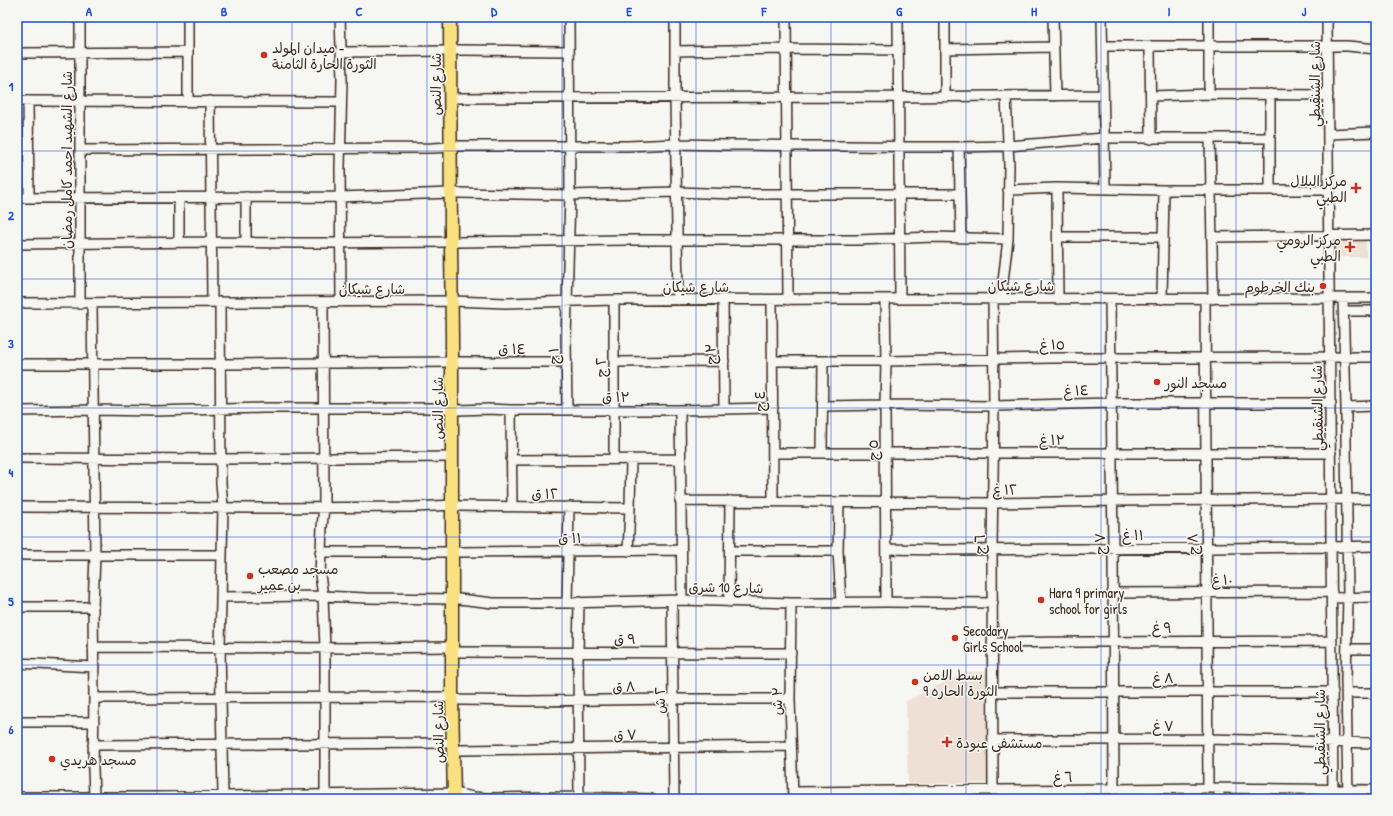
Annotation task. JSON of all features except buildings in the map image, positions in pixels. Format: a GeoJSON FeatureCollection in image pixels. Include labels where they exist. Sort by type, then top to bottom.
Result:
{"type":"FeatureCollection","features":[{"type":"Feature","properties":{"kind":"main road","name":"شارع النص"},"geometry":{"type":"LineString","coordinates":[[450,17],[457,98],[454,146]]}},
{"type":"Feature","properties":{"kind":"main road","name":"شارع النص"},"geometry":{"type":"LineString","coordinates":[[457,17],[454,50],[457,796]]}},
{"type":"Feature","properties":{"kind":"main road","name":"شارع النص"},"geometry":{"type":"LineString","coordinates":[[455,409],[453,457],[456,506]]}},
{"type":"Feature","properties":{"kind":"street","name":"شارع الشهيد احمد كامل رمضان"},"geometry":{"type":"LineString","coordinates":[[80,17],[80,304]]}},
{"type":"Feature","properties":{"kind":"street"},"geometry":{"type":"LineString","coordinates":[[188,17],[188,101]]}},
{"type":"Feature","properties":{"kind":"street"},"geometry":{"type":"LineString","coordinates":[[340,17],[342,80],[340,197],[342,302]]}},
{"type":"Feature","properties":{"kind":"street","name":"١ ج"},"geometry":{"type":"LineString","coordinates":[[567,410],[570,241],[569,17]]}},
{"type":"Feature","properties":{"kind":"street"},"geometry":{"type":"LineString","coordinates":[[675,17],[678,300]]}},
{"type":"Feature","properties":{"kind":"street"},"geometry":{"type":"LineString","coordinates":[[786,17],[788,300]]}},
{"type":"Feature","properties":{"kind":"street"},"geometry":{"type":"LineString","coordinates":[[898,17],[900,299]]}},
{"type":"Feature","properties":{"kind":"street"},"geometry":{"type":"LineString","coordinates":[[945,17],[945,97]]}},
{"type":"Feature","properties":{"kind":"street"},"geometry":{"type":"LineString","coordinates":[[1052,17],[1055,96]]}},
{"type":"Feature","properties":{"kind":"street"},"geometry":{"type":"LineString","coordinates":[[1102,17],[1105,188]]}},
{"type":"Feature","properties":{"kind":"street"},"geometry":{"type":"LineString","coordinates":[[1208,17],[1209,94]]}},
{"type":"Feature","properties":{"kind":"street","name":"شارع الشنقيطي"},"geometry":{"type":"LineString","coordinates":[[1327,17],[1333,794]]}},
{"type":"Feature","properties":{"kind":"street"},"geometry":{"type":"LineString","coordinates":[[1103,46],[1327,46],[1376,49]]}},
{"type":"Feature","properties":{"kind":"street"},"geometry":{"type":"LineString","coordinates":[[945,49],[1054,47]]}},
{"type":"Feature","properties":{"kind":"street"},"geometry":{"type":"LineString","coordinates":[[1150,47],[1151,139]]}},
{"type":"Feature","properties":{"kind":"street"},"geometry":{"type":"LineString","coordinates":[[341,52],[454,50],[569,51]]}},
{"type":"Feature","properties":{"kind":"street"},"geometry":{"type":"LineString","coordinates":[[675,50],[898,50]]}},
{"type":"Feature","properties":{"kind":"street"},"geometry":{"type":"LineString","coordinates":[[17,53],[188,52]]}},
{"type":"Feature","properties":{"kind":"street"},"geometry":{"type":"LineString","coordinates":[[1151,96],[1209,94],[1328,95]]}},
{"type":"Feature","properties":{"kind":"street"},"geometry":{"type":"LineString","coordinates":[[1270,94],[1270,190]]}},
{"type":"Feature","properties":{"kind":"street"},"geometry":{"type":"LineString","coordinates":[[457,98],[945,97],[1103,95]]}},
{"type":"Feature","properties":{"kind":"street","name":"٦ ج"},"geometry":{"type":"LineString","coordinates":[[993,791],[992,550],[994,360],[997,298],[1008,239],[1006,96]]}},
{"type":"Feature","properties":{"kind":"street"},"geometry":{"type":"LineString","coordinates":[[17,101],[341,102]]}},
{"type":"Feature","properties":{"kind":"street"},"geometry":{"type":"LineString","coordinates":[[28,101],[29,198]]}},
{"type":"Feature","properties":{"kind":"street"},"geometry":{"type":"LineString","coordinates":[[210,101],[210,242],[220,364],[223,507],[220,648],[224,795]]}},
{"type":"Feature","properties":{"kind":"street"},"geometry":{"type":"LineString","coordinates":[[1328,134],[1376,132]]}},
{"type":"Feature","properties":{"kind":"street"},"geometry":{"type":"LineString","coordinates":[[80,150],[341,149],[432,148],[454,146],[628,146],[676,144],[959,147],[1007,146],[1104,138],[1270,138]]}},
{"type":"Feature","properties":{"kind":"street","name":"٨ ج"},"geometry":{"type":"LineString","coordinates":[[1208,788],[1209,691],[1206,548],[1205,358],[1212,237],[1210,138]]}},
{"type":"Feature","properties":{"kind":"street"},"geometry":{"type":"LineString","coordinates":[[959,147],[961,237]]}},
{"type":"Feature","properties":{"kind":"street"},"geometry":{"type":"LineString","coordinates":[[17,150],[29,150]]}},
{"type":"Feature","properties":{"kind":"street"},"geometry":{"type":"LineString","coordinates":[[1057,188],[1058,299]]}},
{"type":"Feature","properties":{"kind":"street"},"geometry":{"type":"LineString","coordinates":[[1008,190],[1105,188],[1164,190],[1328,190]]}},
{"type":"Feature","properties":{"kind":"street"},"geometry":{"type":"LineString","coordinates":[[1162,299],[1164,190]]}},
{"type":"Feature","properties":{"kind":"street"},"geometry":{"type":"LineString","coordinates":[[17,198],[340,197],[454,193],[570,195],[676,192],[960,194]]}},
{"type":"Feature","properties":{"kind":"street"},"geometry":{"type":"LineString","coordinates":[[246,197],[246,242]]}},
{"type":"Feature","properties":{"kind":"street"},"geometry":{"type":"LineString","coordinates":[[179,198],[179,242]]}},
{"type":"Feature","properties":{"kind":"street"},"geometry":{"type":"LineString","coordinates":[[1212,237],[1376,235]]}},
{"type":"Feature","properties":{"kind":"street"},"geometry":{"type":"LineString","coordinates":[[17,244],[788,240],[961,237],[1008,239]]}},
{"type":"Feature","properties":{"kind":"street"},"geometry":{"type":"LineString","coordinates":[[1058,237],[1163,237]]}},
{"type":"Feature","properties":{"kind":"street","name":"شارع شيكان"},"geometry":{"type":"LineString","coordinates":[[17,303],[506,302],[997,298],[1376,298]]}},
{"type":"Feature","properties":{"kind":"street","name":"٥ ج"},"geometry":{"type":"LineString","coordinates":[[884,299],[886,361],[886,602]]}},
{"type":"Feature","properties":{"kind":"street","name":"٧ ج"},"geometry":{"type":"LineString","coordinates":[[1108,793],[1113,739],[1113,548],[1110,299]]}},
{"type":"Feature","properties":{"kind":"street"},"geometry":{"type":"LineString","coordinates":[[1343,299],[1346,357],[1348,597],[1346,679],[1348,795]]}},
{"type":"Feature","properties":{"kind":"street","name":"٢ ج"},"geometry":{"type":"LineString","coordinates":[[614,300],[614,458]]}},
{"type":"Feature","properties":{"kind":"street","name":"٣ ج"},"geometry":{"type":"LineString","coordinates":[[723,300],[724,409]]}},
{"type":"Feature","properties":{"kind":"street","name":"٤ ج"},"geometry":{"type":"LineString","coordinates":[[772,300],[773,502]]}},
{"type":"Feature","properties":{"kind":"street"},"geometry":{"type":"LineString","coordinates":[[324,302],[323,363],[325,458],[320,575],[323,596],[325,648],[325,797]]}},
{"type":"Feature","properties":{"kind":"street"},"geometry":{"type":"LineString","coordinates":[[92,303],[95,507],[93,607],[94,796]]}},
{"type":"Feature","properties":{"kind":"street"},"geometry":{"type":"LineString","coordinates":[[1344,311],[1376,311]]}},
{"type":"Feature","properties":{"kind":"street","name":"١٥ غ"},"geometry":{"type":"LineString","coordinates":[[773,361],[1376,357]]}},
{"type":"Feature","properties":{"kind":"street"},"geometry":{"type":"LineString","coordinates":[[615,362],[724,361]]}},
{"type":"Feature","properties":{"kind":"street"},"geometry":{"type":"LineString","coordinates":[[822,453],[823,361]]}},
{"type":"Feature","properties":{"kind":"street","name":"١٤ ق"},"geometry":{"type":"LineString","coordinates":[[17,364],[567,362]]}},
{"type":"Feature","properties":{"kind":"street","name":"١٤ غ"},"geometry":{"type":"LineString","coordinates":[[823,406],[994,406],[1111,403],[1331,403]]}},
{"type":"Feature","properties":{"kind":"street"},"geometry":{"type":"LineString","coordinates":[[1346,407],[1376,406]]}},
{"type":"Feature","properties":{"kind":"street","name":"١٣ ق"},"geometry":{"type":"LineString","coordinates":[[17,411],[155,411],[324,408],[680,410],[773,408]]}},
{"type":"Feature","properties":{"kind":"street"},"geometry":{"type":"LineString","coordinates":[[511,410],[512,506]]}},
{"type":"Feature","properties":{"kind":"street"},"geometry":{"type":"LineString","coordinates":[[680,410],[680,550],[682,600]]}},
{"type":"Feature","properties":{"kind":"street","name":"١٣ غ"},"geometry":{"type":"LineString","coordinates":[[773,453],[1331,453]]}},
{"type":"Feature","properties":{"kind":"street"},"geometry":{"type":"LineString","coordinates":[[17,458],[221,459],[453,457]]}},
{"type":"Feature","properties":{"kind":"street"},"geometry":{"type":"LineString","coordinates":[[511,460],[614,458],[680,459]]}},
{"type":"Feature","properties":{"kind":"street"},"geometry":{"type":"LineString","coordinates":[[628,551],[631,459]]}},
{"type":"Feature","properties":{"kind":"street","name":"١٢ غ"},"geometry":{"type":"LineString","coordinates":[[680,501],[993,504],[1112,501],[1376,499]]}},
{"type":"Feature","properties":{"kind":"street"},"geometry":{"type":"LineString","coordinates":[[729,602],[730,501]]}},
{"type":"Feature","properties":{"kind":"street"},"geometry":{"type":"LineString","coordinates":[[839,503],[838,551],[841,603]]}},
{"type":"Feature","properties":{"kind":"street","name":"١٢ ق"},"geometry":{"type":"LineString","coordinates":[[17,506],[155,508],[512,506],[630,508]]}},
{"type":"Feature","properties":{"kind":"street"},"geometry":{"type":"LineString","coordinates":[[567,603],[569,508]]}},
{"type":"Feature","properties":{"kind":"street","name":"١١ غ"},"geometry":{"type":"LineString","coordinates":[[886,549],[992,550],[1376,546]]}},
{"type":"Feature","properties":{"kind":"street","name":"١١ ق"},"geometry":{"type":"LineString","coordinates":[[320,552],[680,550]]}},
{"type":"Feature","properties":{"kind":"street"},"geometry":{"type":"LineString","coordinates":[[730,551],[838,551]]}},
{"type":"Feature","properties":{"kind":"street"},"geometry":{"type":"LineString","coordinates":[[17,555],[222,555]]}},
{"type":"Feature","properties":{"kind":"street","name":"١٠ غ"},"geometry":{"type":"LineString","coordinates":[[1112,593],[1207,593],[1376,597]]}},
{"type":"Feature","properties":{"kind":"street","name":"شارع 10 شرق"},"geometry":{"type":"LineString","coordinates":[[222,598],[323,596],[456,599],[493,603],[682,600],[791,603],[992,603]]}},
{"type":"Feature","properties":{"kind":"street","name":"٢ ش"},"geometry":{"type":"LineString","coordinates":[[672,601],[674,799]]}},
{"type":"Feature","properties":{"kind":"street"},"geometry":{"type":"LineString","coordinates":[[579,602],[579,798]]}},
{"type":"Feature","properties":{"kind":"street","name":"٣ ش"},"geometry":{"type":"LineString","coordinates":[[791,603],[790,746],[793,796]]}},
{"type":"Feature","properties":{"kind":"street"},"geometry":{"type":"LineString","coordinates":[[17,607],[93,607]]}},
{"type":"Feature","properties":{"kind":"street","name":"٩ غ"},"geometry":{"type":"LineString","coordinates":[[992,643],[1112,641],[1332,641]]}},
{"type":"Feature","properties":{"kind":"street","name":"٩ ق"},"geometry":{"type":"LineString","coordinates":[[93,647],[791,653]]}},
{"type":"Feature","properties":{"kind":"street"},"geometry":{"type":"LineString","coordinates":[[1347,649],[1376,649]]}},
{"type":"Feature","properties":{"kind":"street"},"geometry":{"type":"LineString","coordinates":[[17,663],[94,667]]}},
{"type":"Feature","properties":{"kind":"street"},"geometry":{"type":"LineString","coordinates":[[1332,679],[1346,679]]}},
{"type":"Feature","properties":{"kind":"street","name":"٨ غ"},"geometry":{"type":"LineString","coordinates":[[993,692],[1333,692]]}},
{"type":"Feature","properties":{"kind":"street"},"geometry":{"type":"LineString","coordinates":[[1347,693],[1376,693]]}},
{"type":"Feature","properties":{"kind":"street","name":"٨ ق"},"geometry":{"type":"LineString","coordinates":[[94,698],[325,697],[456,698],[527,701],[790,699]]}},
{"type":"Feature","properties":{"kind":"street"},"geometry":{"type":"LineString","coordinates":[[17,722],[94,722]]}},
{"type":"Feature","properties":{"kind":"street","name":"٧ غ"},"geometry":{"type":"LineString","coordinates":[[993,740],[1209,739],[1376,743]]}},
{"type":"Feature","properties":{"kind":"street","name":"٧ ق"},"geometry":{"type":"LineString","coordinates":[[93,745],[325,744],[579,749],[790,746]]}},
{"type":"Feature","properties":{"kind":"street","name":"٦ غ"},"geometry":{"type":"LineString","coordinates":[[793,796],[947,795],[993,791],[1057,795],[1208,788],[1348,795],[1376,790]]}},
{"type":"Feature","properties":{"kind":"street"},"geometry":{"type":"LineString","coordinates":[[1219,788],[1219,799]]}},
{"type":"Feature","properties":{"kind":"street"},"geometry":{"type":"LineString","coordinates":[[17,797],[47,798],[94,796],[156,798],[224,795],[651,799]]}},
{"type":"Feature","properties":{"kind":"shaded area","name":"مركز الرومي الطبي"},"geometry":{"type":"Polygon","coordinates":[[[1335,237],[1366,237],[1366,257],[1335,257],[1335,237]]]}},
{"type":"Feature","properties":{"kind":"shaded area","name":"مستشفى عبودة"},"geometry":{"type":"Polygon","coordinates":[[[966,672],[986,672],[987,783],[908,784],[906,701],[966,672]]]}},
{"type":"Feature","properties":{"kind":"place","name":"ميدان المولد - الثورة الحارة الثامنة"},"geometry":{"type":"Point","coordinates":[264,55]}},
{"type":"Feature","properties":{"kind":"place","name":"مركز البلال الطبي"},"geometry":{"type":"Point","coordinates":[1356,188]}},
{"type":"Feature","properties":{"kind":"place","name":"مركز الرومي الطبي"},"geometry":{"type":"Point","coordinates":[1350,247]}},
{"type":"Feature","properties":{"kind":"place","name":"بنك الخرطوم"},"geometry":{"type":"Point","coordinates":[1323,286]}},
{"type":"Feature","properties":{"kind":"place","name":"مسجد النور"},"geometry":{"type":"Point","coordinates":[1157,382]}},
{"type":"Feature","properties":{"kind":"place","name":"مسجد مصعب بن عمير"},"geometry":{"type":"Point","coordinates":[250,576]}},
{"type":"Feature","properties":{"kind":"place","name":"Hara 9 primary school for girls"},"geometry":{"type":"Point","coordinates":[1041,600]}},
{"type":"Feature","properties":{"kind":"place","name":"Secodary Girls School"},"geometry":{"type":"Point","coordinates":[955,638]}},
{"type":"Feature","properties":{"kind":"place","name":"بسط الامن الثورة الحاره 9"},"geometry":{"type":"Point","coordinates":[915,682]}},
{"type":"Feature","properties":{"kind":"place","name":"مستشفى عبودة"},"geometry":{"type":"Point","coordinates":[947,742]}},
{"type":"Feature","properties":{"kind":"place","name":"مسجد هريدي"},"geometry":{"type":"Point","coordinates":[52,759]}}]}
